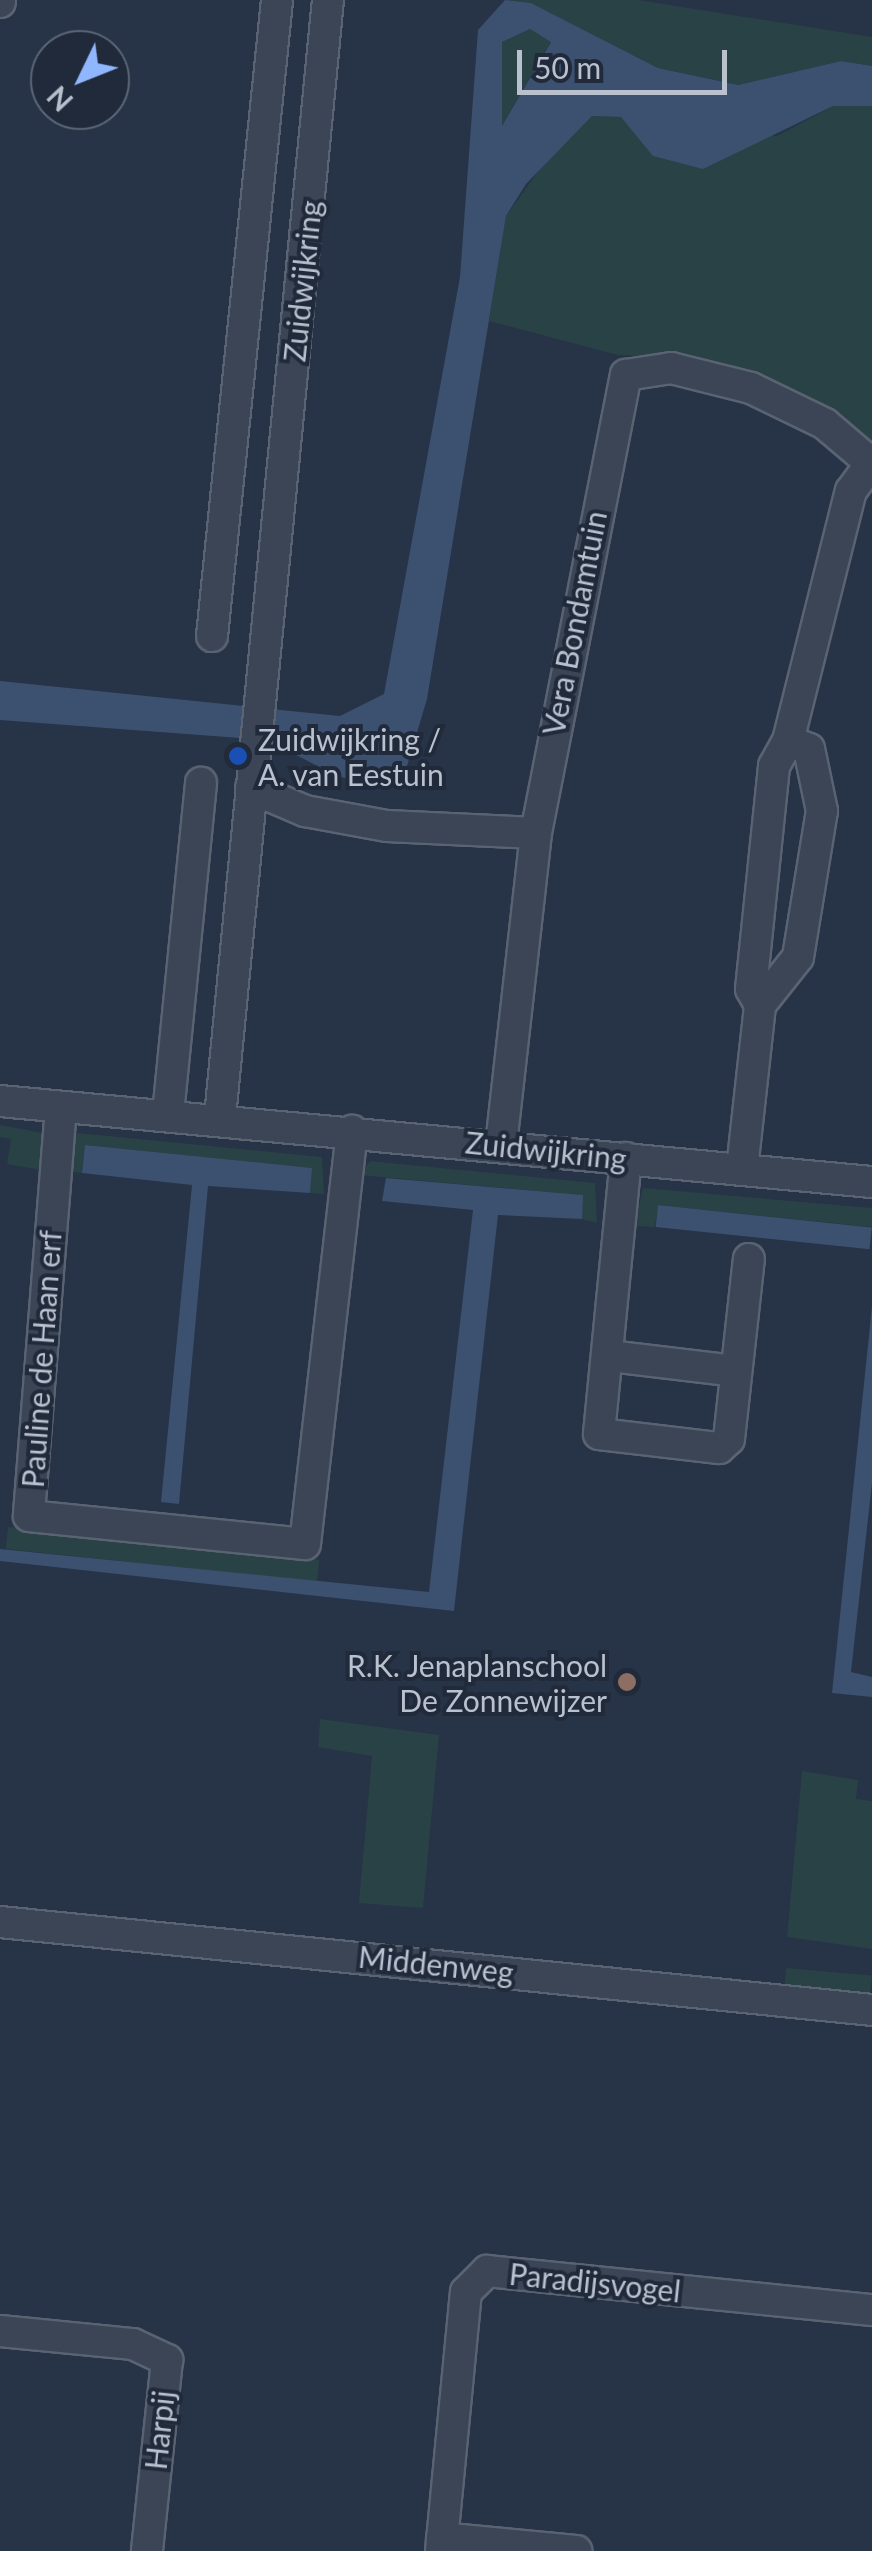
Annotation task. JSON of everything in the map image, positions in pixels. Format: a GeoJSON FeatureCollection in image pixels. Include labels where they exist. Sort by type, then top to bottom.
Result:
{"type":"FeatureCollection","features":[{"type":"Feature","properties":{"kind":"street","name":"Zuidwijkring"},"geometry":{"type":"LineString","coordinates":[[212,636],[277,0]]}},
{"type":"Feature","properties":{"kind":"street","name":"Zuidwijkring"},"geometry":{"type":"LineString","coordinates":[[220,1118],[328,0]]}},
{"type":"Feature","properties":{"kind":"street","name":"Vera Bondamtuin"},"geometry":{"type":"LineString","coordinates":[[502,1146],[536,832],[626,374],[671,368],[751,388],[825,424],[872,463]]}},
{"type":"Feature","properties":{"kind":"street"},"geometry":{"type":"LineString","coordinates":[[760,1005],[752,989],[774,766],[788,741],[850,491],[872,463]]}},
{"type":"Feature","properties":{"kind":"street"},"geometry":{"type":"LineString","coordinates":[[220,558],[274,562]]}},
{"type":"Feature","properties":{"kind":"street"},"geometry":{"type":"LineString","coordinates":[[742,1170],[760,1005],[798,957],[822,811],[809,749],[788,741]]}},
{"type":"Feature","properties":{"kind":"street"},"geometry":{"type":"LineString","coordinates":[[168,1114],[200,783]]}},
{"type":"Feature","properties":{"kind":"street"},"geometry":{"type":"LineString","coordinates":[[252,788],[305,811],[387,826],[536,832]]}},
{"type":"Feature","properties":{"kind":"street","name":"Zuidwijkring"},"geometry":{"type":"LineString","coordinates":[[0,1102],[220,1118],[872,1182]]}},
{"type":"Feature","properties":{"kind":"street","name":"Pauline de Haan erf"},"geometry":{"type":"LineString","coordinates":[[62,1107],[29,1516],[305,1544],[352,1131]]}},
{"type":"Feature","properties":{"kind":"street"},"geometry":{"type":"LineString","coordinates":[[626,1158],[599,1434],[720,1448],[729,1439],[749,1258]]}},
{"type":"Feature","properties":{"kind":"street"},"geometry":{"type":"LineString","coordinates":[[608,1356],[734,1371]]}},
{"type":"Feature","properties":{"kind":"street","name":"Middenweg"},"geometry":{"type":"LineString","coordinates":[[0,1922],[872,2010]]}},
{"type":"Feature","properties":{"kind":"street","name":"Paradijsvogel"},"geometry":{"type":"LineString","coordinates":[[441,2544],[466,2292],[487,2271],[872,2310]]}},
{"type":"Feature","properties":{"kind":"street","name":"Harpij"},"geometry":{"type":"LineString","coordinates":[[0,2332],[133,2344],[167,2360],[146,2551]]}},
{"type":"Feature","properties":{"kind":"street"},"geometry":{"type":"LineString","coordinates":[[441,2544],[576,2551]]}},
{"type":"Feature","properties":{"kind":"green space"},"geometry":{"type":"Polygon","coordinates":[[[506,0],[638,0],[872,37],[872,66],[841,61],[738,85],[658,68],[531,3],[506,0]]]}},
{"type":"Feature","properties":{"kind":"green space"},"geometry":{"type":"Polygon","coordinates":[[[530,29],[551,41],[502,126],[502,42],[530,29]]]}},
{"type":"Feature","properties":{"kind":"green space"},"geometry":{"type":"Polygon","coordinates":[[[833,106],[872,106],[872,448],[704,359],[618,355],[489,321],[506,216],[558,144],[592,116],[621,117],[632,129],[777,136],[833,106]]]}},
{"type":"Feature","properties":{"kind":"green space"},"geometry":{"type":"Polygon","coordinates":[[[0,1125],[43,1133],[41,1170],[7,1164],[11,1139],[0,1137],[0,1125]]]}},
{"type":"Feature","properties":{"kind":"green space"},"geometry":{"type":"Polygon","coordinates":[[[70,1134],[322,1157],[324,1194],[310,1193],[311,1168],[85,1145],[82,1173],[67,1171],[70,1134]]]}},
{"type":"Feature","properties":{"kind":"green space"},"geometry":{"type":"Polygon","coordinates":[[[370,1161],[595,1183],[597,1223],[582,1219],[582,1195],[360,1175],[370,1161]]]}},
{"type":"Feature","properties":{"kind":"green space"},"geometry":{"type":"Polygon","coordinates":[[[643,1188],[872,1208],[872,1227],[658,1205],[655,1227],[635,1226],[643,1188]]]}},
{"type":"Feature","properties":{"kind":"green space"},"geometry":{"type":"Polygon","coordinates":[[[8,1527],[319,1560],[317,1582],[6,1549],[8,1527]]]}},
{"type":"Feature","properties":{"kind":"green space"},"geometry":{"type":"Polygon","coordinates":[[[320,1719],[439,1735],[423,1908],[359,1903],[372,1756],[318,1747],[320,1719]]]}},
{"type":"Feature","properties":{"kind":"green space"},"geometry":{"type":"Polygon","coordinates":[[[802,1771],[858,1780],[856,1799],[872,1801],[872,1949],[787,1937],[802,1771]]]}},
{"type":"Feature","properties":{"kind":"green space"},"geometry":{"type":"Polygon","coordinates":[[[786,1968],[872,1975],[870,1995],[784,1988],[786,1968]]]}},
{"type":"Feature","properties":{"kind":"water"},"geometry":{"type":"Polygon","coordinates":[[[505,0],[531,3],[658,68],[738,85],[841,61],[872,66],[872,106],[833,106],[703,169],[653,156],[621,117],[592,116],[526,184],[506,216],[427,699],[401,786],[339,777],[267,740],[0,720],[0,681],[340,716],[384,694],[460,277],[478,30],[505,0]],[[530,29],[502,42],[502,126],[551,42],[530,29]]]}},
{"type":"Feature","properties":{"kind":"water"},"geometry":{"type":"Polygon","coordinates":[[[85,1145],[312,1168],[310,1193],[208,1186],[179,1504],[161,1502],[192,1185],[82,1173],[85,1145]]]}},
{"type":"Feature","properties":{"kind":"water"},"geometry":{"type":"Polygon","coordinates":[[[386,1178],[583,1195],[582,1219],[498,1215],[454,1611],[0,1561],[0,1549],[429,1592],[473,1210],[382,1201],[386,1178]]]}},
{"type":"Feature","properties":{"kind":"water"},"geometry":{"type":"Polygon","coordinates":[[[658,1205],[872,1227],[870,1249],[656,1227],[658,1205]]]}},
{"type":"Feature","properties":{"kind":"water"},"geometry":{"type":"Polygon","coordinates":[[[872,1306],[872,1483],[851,1672],[872,1677],[872,1697],[832,1693],[872,1306]]]}},
{"type":"Feature","properties":{"kind":"place","name":"Zuidwijkring / A. van Eestuin"},"geometry":{"type":"Point","coordinates":[238,756]}},
{"type":"Feature","properties":{"kind":"place","name":"R.K. Jenaplanschool De Zonnewijzer"},"geometry":{"type":"Point","coordinates":[627,1682]}}]}
